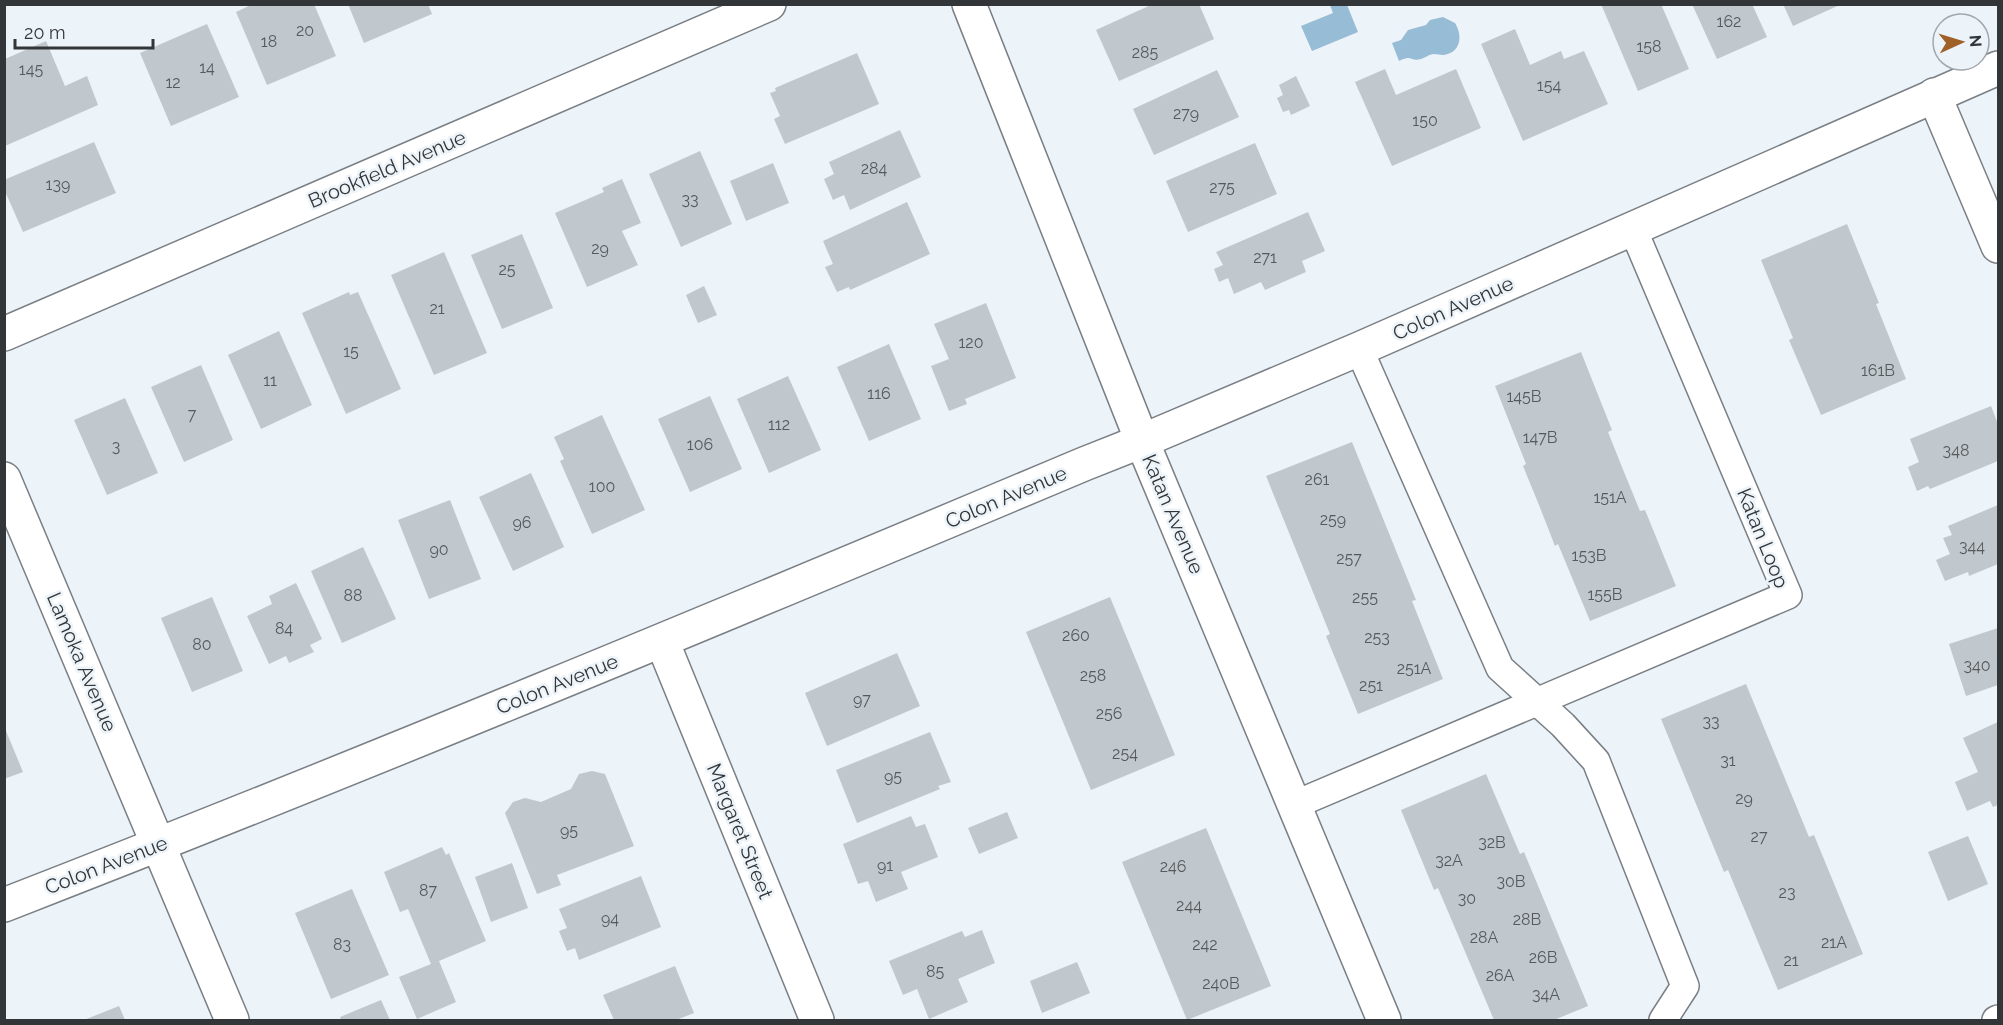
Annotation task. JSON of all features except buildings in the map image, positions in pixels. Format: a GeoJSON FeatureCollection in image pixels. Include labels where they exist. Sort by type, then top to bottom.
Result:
{"type":"FeatureCollection","features":[{"type":"Feature","properties":{"kind":"street","name":"Brookfield Avenue"},"geometry":{"type":"LineString","coordinates":[[4,334],[769,4]]}},
{"type":"Feature","properties":{"kind":"street","name":"Katan Avenue"},"geometry":{"type":"LineString","coordinates":[[969,4],[1142,441],[1384,1020]]}},
{"type":"Feature","properties":{"kind":"street","name":"Colon Avenue"},"geometry":{"type":"LineString","coordinates":[[4,905],[662,641],[1142,441],[1359,349],[1998,68]]}},
{"type":"Feature","properties":{"kind":"street"},"geometry":{"type":"LineString","coordinates":[[1934,95],[1998,246]]}},
{"type":"Feature","properties":{"kind":"street","name":"Lamoka Avenue"},"geometry":{"type":"LineString","coordinates":[[4,479],[232,1020]]}},
{"type":"Feature","properties":{"kind":"street","name":"Margaret Street"},"geometry":{"type":"LineString","coordinates":[[662,641],[817,1020]]}},
{"type":"Feature","properties":{"kind":"lane","name":"Katan Loop"},"geometry":{"type":"LineString","coordinates":[[1294,805],[1788,595],[1633,229]]}},
{"type":"Feature","properties":{"kind":"lane"},"geometry":{"type":"LineString","coordinates":[[1359,349],[1500,669],[1563,725],[1596,761],[1685,986],[1663,1020]]}},
{"type":"Feature","properties":{"kind":"water"},"geometry":{"type":"Polygon","coordinates":[[[1330,5],[1347,5],[1358,32],[1312,51],[1301,26],[1333,13],[1330,5]]]}},
{"type":"Feature","properties":{"kind":"water"},"geometry":{"type":"Polygon","coordinates":[[[1443,17],[1455,23],[1458,28],[1459,43],[1454,51],[1449,54],[1432,54],[1421,59],[1407,58],[1399,61],[1392,43],[1401,40],[1408,30],[1443,17]]]}}]}
